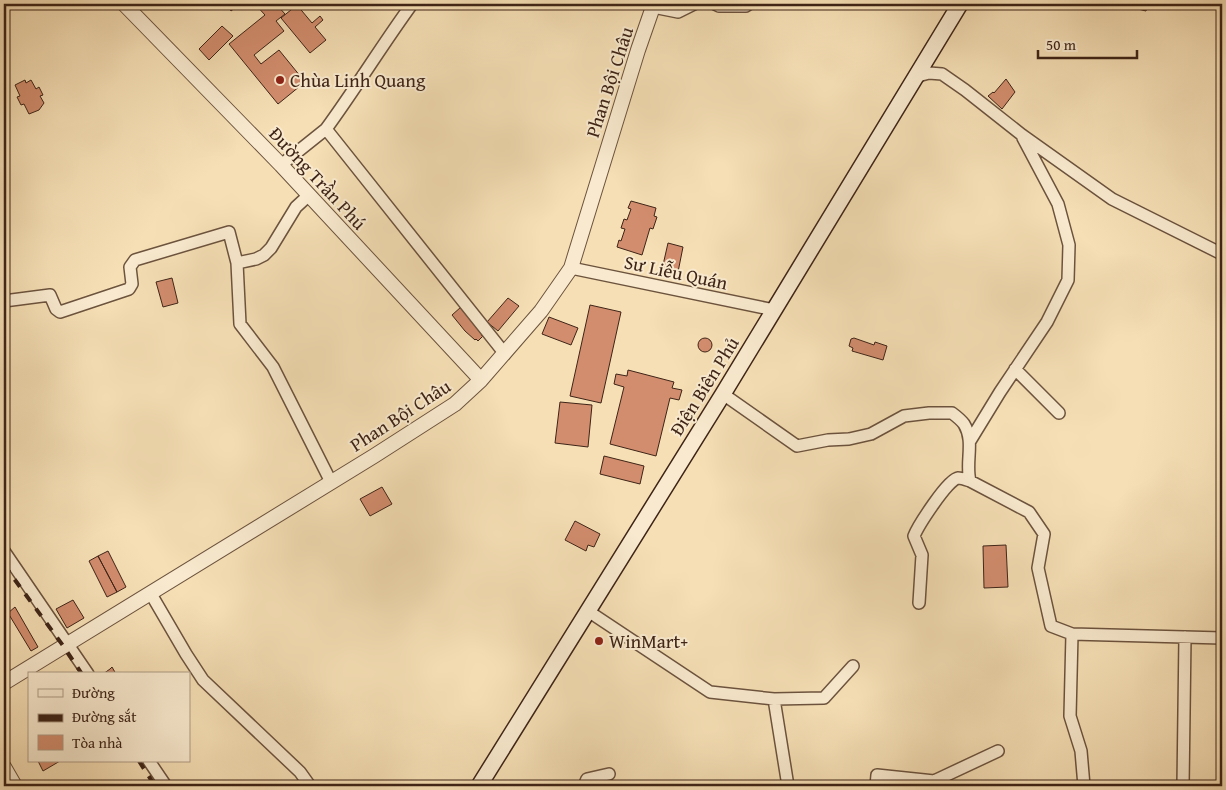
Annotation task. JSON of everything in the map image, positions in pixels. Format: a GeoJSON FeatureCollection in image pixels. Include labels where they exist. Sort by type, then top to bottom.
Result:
{"type":"FeatureCollection","features":[{"type":"Feature","properties":{"kind":"main road","name":"Điện Biên Phủ"},"geometry":{"type":"LineString","coordinates":[[480,786],[723,394],[960,4]]}},
{"type":"Feature","properties":{"kind":"street","name":"Đường Trần Phú"},"geometry":{"type":"LineString","coordinates":[[124,4],[281,165],[481,380]]}},
{"type":"Feature","properties":{"kind":"street"},"geometry":{"type":"LineString","coordinates":[[281,165],[326,129],[356,87],[387,37],[412,4]]}},
{"type":"Feature","properties":{"kind":"street"},"geometry":{"type":"LineString","coordinates":[[654,5],[678,12],[694,4]]}},
{"type":"Feature","properties":{"kind":"street"},"geometry":{"type":"LineString","coordinates":[[715,4],[719,6],[746,6],[749,4]]}},
{"type":"Feature","properties":{"kind":"street","name":"Phan Bội Châu"},"geometry":{"type":"LineString","coordinates":[[4,683],[151,594],[455,404],[481,380],[541,311],[571,268],[638,50],[654,5]]}},
{"type":"Feature","properties":{"kind":"street"},"geometry":{"type":"LineString","coordinates":[[914,77],[929,73],[942,74],[1112,200],[1222,254]]}},
{"type":"Feature","properties":{"kind":"street"},"geometry":{"type":"LineString","coordinates":[[326,129],[505,354]]}},
{"type":"Feature","properties":{"kind":"street"},"geometry":{"type":"LineString","coordinates":[[970,441],[1047,322],[1068,280],[1069,246],[1058,204],[1022,135]]}},
{"type":"Feature","properties":{"kind":"street"},"geometry":{"type":"LineString","coordinates":[[237,263],[256,259],[264,255],[271,248],[296,207],[309,195]]}},
{"type":"Feature","properties":{"kind":"street"},"geometry":{"type":"LineString","coordinates":[[4,301],[50,295],[56,309],[60,312],[129,289],[132,284],[130,266],[135,260],[229,232],[237,263],[240,324],[273,367],[331,482]]}},
{"type":"Feature","properties":{"kind":"street","name":"Sư Liễu Quán"},"geometry":{"type":"LineString","coordinates":[[571,268],[774,310]]}},
{"type":"Feature","properties":{"kind":"street"},"geometry":{"type":"LineString","coordinates":[[1015,369],[1059,413]]}},
{"type":"Feature","properties":{"kind":"street"},"geometry":{"type":"LineString","coordinates":[[723,394],[797,446],[871,434],[904,416],[952,413],[964,425],[970,441],[968,472],[970,481]]}},
{"type":"Feature","properties":{"kind":"street"},"geometry":{"type":"LineString","coordinates":[[919,603],[922,555],[914,536],[917,528],[946,487],[958,478],[970,481],[1029,512],[1039,526],[1044,534],[1038,568],[1051,626],[1072,634],[1222,638]]}},
{"type":"Feature","properties":{"kind":"street"},"geometry":{"type":"LineString","coordinates":[[4,551],[87,672]]}},
{"type":"Feature","properties":{"kind":"street"},"geometry":{"type":"LineString","coordinates":[[151,594],[186,654],[204,680],[300,772],[310,786]]}},
{"type":"Feature","properties":{"kind":"street"},"geometry":{"type":"LineString","coordinates":[[588,611],[710,692],[774,699],[824,698],[853,666]]}},
{"type":"Feature","properties":{"kind":"street"},"geometry":{"type":"LineString","coordinates":[[1072,634],[1070,716],[1081,751],[1084,786]]}},
{"type":"Feature","properties":{"kind":"street"},"geometry":{"type":"LineString","coordinates":[[1183,786],[1185,637]]}},
{"type":"Feature","properties":{"kind":"street"},"geometry":{"type":"LineString","coordinates":[[774,699],[788,786]]}},
{"type":"Feature","properties":{"kind":"street"},"geometry":{"type":"LineString","coordinates":[[876,786],[877,774],[934,782],[998,751]]}},
{"type":"Feature","properties":{"kind":"street"},"geometry":{"type":"LineString","coordinates":[[150,762],[166,786]]}},
{"type":"Feature","properties":{"kind":"street"},"geometry":{"type":"LineString","coordinates":[[4,767],[15,786]]}},
{"type":"Feature","properties":{"kind":"street"},"geometry":{"type":"LineString","coordinates":[[584,786],[587,779],[609,774]]}},
{"type":"Feature","properties":{"kind":"building"},"geometry":{"type":"Polygon","coordinates":[[[226,4],[240,4],[231,11],[226,4]]]}},
{"type":"Feature","properties":{"kind":"building"},"geometry":{"type":"Polygon","coordinates":[[[255,4],[276,4],[285,14],[276,21],[284,31],[254,55],[261,64],[279,50],[305,82],[278,104],[229,44],[265,15],[255,4]]]}},
{"type":"Feature","properties":{"kind":"building"},"geometry":{"type":"Polygon","coordinates":[[[1116,4],[1148,4],[1146,11],[1138,9],[1138,7],[1116,4]]]}},
{"type":"Feature","properties":{"kind":"building"},"geometry":{"type":"Polygon","coordinates":[[[297,5],[312,23],[320,16],[323,20],[315,27],[326,40],[310,53],[281,18],[297,5]]]}},
{"type":"Feature","properties":{"kind":"building"},"geometry":{"type":"Polygon","coordinates":[[[222,26],[233,36],[209,60],[199,49],[222,26]]]}},
{"type":"Feature","properties":{"kind":"building"},"geometry":{"type":"Polygon","coordinates":[[[1006,79],[1015,92],[1002,109],[988,96],[994,93],[1006,79]]]}},
{"type":"Feature","properties":{"kind":"building"},"geometry":{"type":"Polygon","coordinates":[[[25,80],[26,83],[31,80],[36,89],[39,87],[43,95],[40,96],[44,103],[39,110],[29,114],[24,104],[21,105],[17,97],[20,96],[15,85],[25,80]]]}},
{"type":"Feature","properties":{"kind":"building"},"geometry":{"type":"Polygon","coordinates":[[[631,201],[656,208],[654,216],[657,217],[653,229],[650,228],[642,255],[617,247],[625,229],[621,228],[624,219],[627,220],[631,209],[628,208],[631,201]]]}},
{"type":"Feature","properties":{"kind":"building"},"geometry":{"type":"Polygon","coordinates":[[[668,243],[683,247],[677,277],[661,274],[668,243]]]}},
{"type":"Feature","properties":{"kind":"building"},"geometry":{"type":"Polygon","coordinates":[[[172,278],[178,303],[163,307],[156,282],[172,278]]]}},
{"type":"Feature","properties":{"kind":"building"},"geometry":{"type":"Polygon","coordinates":[[[508,298],[519,306],[498,331],[487,322],[508,298]]]}},
{"type":"Feature","properties":{"kind":"building"},"geometry":{"type":"Polygon","coordinates":[[[590,305],[621,312],[601,403],[570,396],[590,305]]]}},
{"type":"Feature","properties":{"kind":"building"},"geometry":{"type":"Polygon","coordinates":[[[461,307],[483,333],[481,335],[483,336],[478,341],[465,331],[452,315],[461,307]]]}},
{"type":"Feature","properties":{"kind":"building"},"geometry":{"type":"Polygon","coordinates":[[[549,317],[578,328],[571,345],[542,334],[549,317]]]}},
{"type":"Feature","properties":{"kind":"building"},"geometry":{"type":"Polygon","coordinates":[[[702,338],[708,338],[712,345],[708,352],[702,352],[698,348],[698,342],[702,338]]]}},
{"type":"Feature","properties":{"kind":"building"},"geometry":{"type":"Polygon","coordinates":[[[854,338],[874,345],[875,342],[887,346],[883,360],[852,351],[853,348],[849,346],[851,339],[854,338]]]}},
{"type":"Feature","properties":{"kind":"building"},"geometry":{"type":"Polygon","coordinates":[[[628,370],[674,382],[672,388],[682,390],[679,400],[670,398],[656,456],[610,444],[624,387],[614,384],[616,374],[627,376],[628,370]]]}},
{"type":"Feature","properties":{"kind":"building"},"geometry":{"type":"Polygon","coordinates":[[[560,402],[592,405],[588,447],[555,443],[560,402]]]}},
{"type":"Feature","properties":{"kind":"building"},"geometry":{"type":"Polygon","coordinates":[[[604,456],[644,466],[640,484],[600,474],[604,456]]]}},
{"type":"Feature","properties":{"kind":"building"},"geometry":{"type":"Polygon","coordinates":[[[382,487],[392,504],[370,516],[360,499],[382,487]]]}},
{"type":"Feature","properties":{"kind":"building"},"geometry":{"type":"Polygon","coordinates":[[[575,521],[600,534],[594,547],[588,545],[586,551],[565,540],[575,521]]]}},
{"type":"Feature","properties":{"kind":"building"},"geometry":{"type":"Polygon","coordinates":[[[1006,545],[1008,587],[984,588],[983,546],[1006,545]]]}},
{"type":"Feature","properties":{"kind":"building"},"geometry":{"type":"Polygon","coordinates":[[[108,551],[126,587],[117,592],[98,556],[108,551]]]}},
{"type":"Feature","properties":{"kind":"building"},"geometry":{"type":"Polygon","coordinates":[[[98,556],[117,592],[107,597],[89,561],[98,556]]]}},
{"type":"Feature","properties":{"kind":"building"},"geometry":{"type":"Polygon","coordinates":[[[73,600],[84,618],[67,628],[56,609],[73,600]]]}},
{"type":"Feature","properties":{"kind":"building"},"geometry":{"type":"Polygon","coordinates":[[[15,607],[38,647],[31,651],[8,613],[15,607]]]}},
{"type":"Feature","properties":{"kind":"building"},"geometry":{"type":"Polygon","coordinates":[[[112,667],[115,672],[106,672],[112,667]]]}},
{"type":"Feature","properties":{"kind":"building"},"geometry":{"type":"Polygon","coordinates":[[[38,762],[58,762],[43,771],[38,762]]]}},
{"type":"Feature","properties":{"kind":"railway"},"geometry":{"type":"LineString","coordinates":[[4,565],[81,672]]}},
{"type":"Feature","properties":{"kind":"railway"},"geometry":{"type":"LineString","coordinates":[[140,762],[155,786]]}},
{"type":"Feature","properties":{"kind":"place","name":"Chùa Linh Quang"},"geometry":{"type":"Point","coordinates":[280,80]}},
{"type":"Feature","properties":{"kind":"place","name":"WinMart+"},"geometry":{"type":"Point","coordinates":[599,641]}}]}
